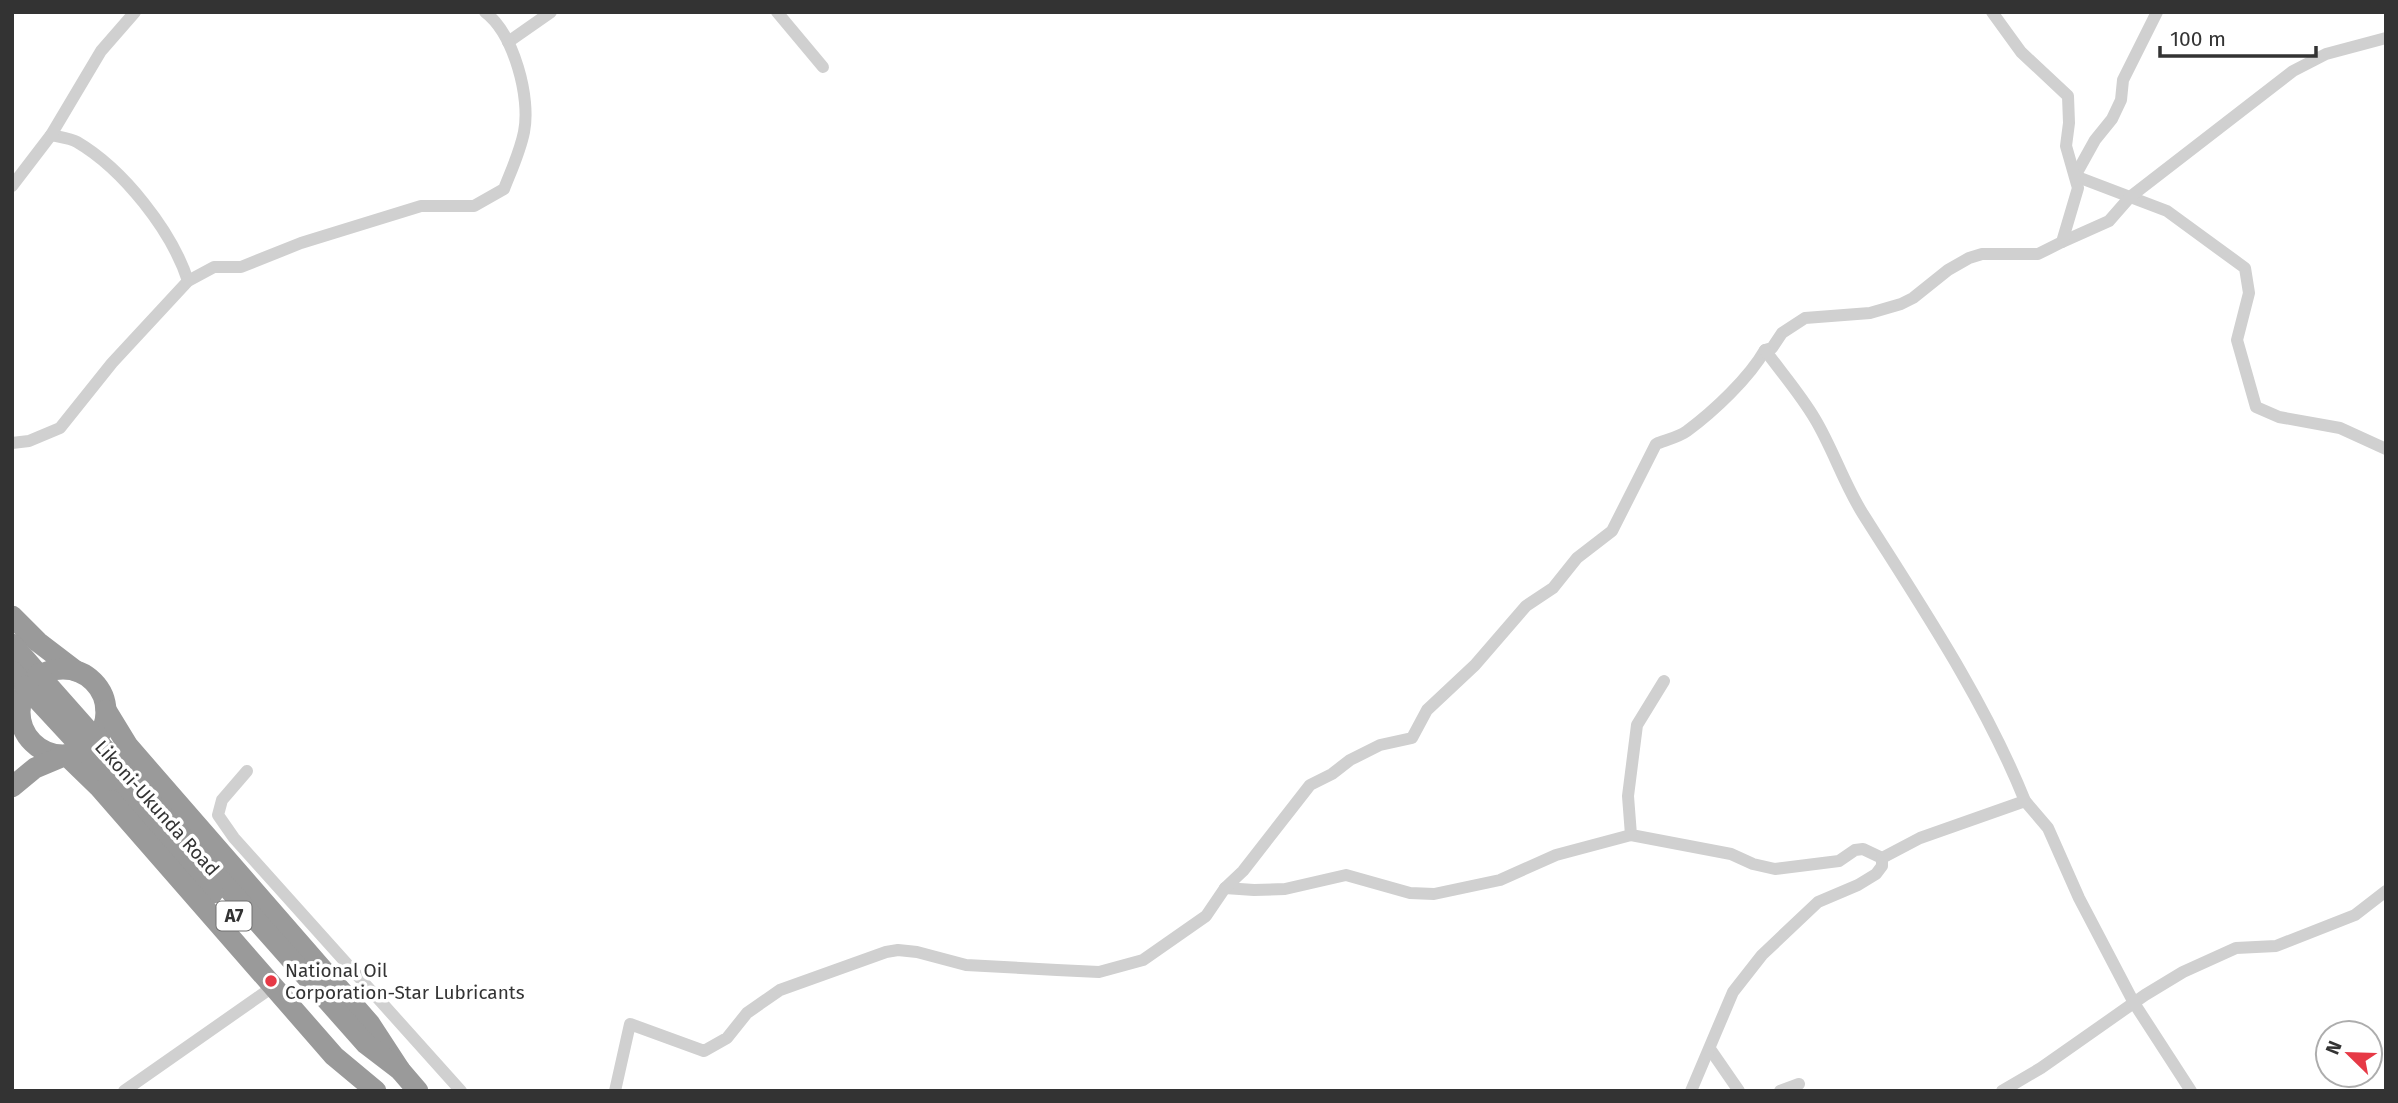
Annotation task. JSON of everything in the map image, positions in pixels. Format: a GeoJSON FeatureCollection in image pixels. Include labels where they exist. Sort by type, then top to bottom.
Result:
{"type":"FeatureCollection","features":[{"type":"Feature","properties":{"kind":"highway"},"geometry":{"type":"LineString","coordinates":[[12,616],[38,642],[97,686],[106,710],[128,746],[369,1024],[400,1070]]}},
{"type":"Feature","properties":{"kind":"highway","name":"Likoni-Ukunda Road"},"geometry":{"type":"LineString","coordinates":[[12,644],[361,1048],[376,1091]]}},
{"type":"Feature","properties":{"kind":"highway"},"geometry":{"type":"LineString","coordinates":[[76,671],[61,669],[44,674],[31,684],[15,706],[24,732],[34,745],[49,753],[66,755],[100,788],[334,1056],[376,1091]]}},
{"type":"Feature","properties":{"kind":"highway","name":"Likoni-Ukunda Road"},"geometry":{"type":"LineString","coordinates":[[12,671],[361,1048],[400,1070],[418,1091]]}},
{"type":"Feature","properties":{"kind":"highway"},"geometry":{"type":"LineString","coordinates":[[12,787],[35,768],[82,751],[95,741],[104,726],[106,710]]}},
{"type":"Feature","properties":{"kind":"street"},"geometry":{"type":"LineString","coordinates":[[12,186],[51,135],[101,51],[135,12]]}},
{"type":"Feature","properties":{"kind":"street"},"geometry":{"type":"LineString","coordinates":[[12,443],[29,441],[60,428],[113,363],[188,281],[214,267],[241,267],[301,243],[421,206],[474,206],[503,189],[523,134],[526,104],[508,42],[498,24],[485,12]]}},
{"type":"Feature","properties":{"kind":"street"},"geometry":{"type":"LineString","coordinates":[[508,42],[551,12]]}},
{"type":"Feature","properties":{"kind":"street"},"geometry":{"type":"LineString","coordinates":[[777,12],[823,68]]}},
{"type":"Feature","properties":{"kind":"street"},"geometry":{"type":"LineString","coordinates":[[1992,12],[2021,52],[2068,96],[2066,146],[2078,188],[2062,242]]}},
{"type":"Feature","properties":{"kind":"street"},"geometry":{"type":"LineString","coordinates":[[2075,176],[2095,140],[2112,119],[2121,100],[2123,79],[2157,12]]}},
{"type":"Feature","properties":{"kind":"street"},"geometry":{"type":"LineString","coordinates":[[615,1091],[630,1024],[704,1051],[727,1038],[747,1013],[780,990],[886,951],[898,950],[966,965],[1099,971],[1143,960],[1206,916],[1225,888],[1243,871],[1310,785],[1332,775],[1350,760],[1380,746],[1412,738],[1427,710],[1475,665],[1526,606],[1553,588],[1577,558],[1612,531],[1657,444],[1686,432],[1752,371],[1765,350],[1772,348],[1783,333],[1805,318],[1870,313],[1901,304],[1969,258],[1982,254],[2038,254],[2109,221],[2130,197],[2293,71],[2326,54],[2386,38]]}},
{"type":"Feature","properties":{"kind":"street"},"geometry":{"type":"LineString","coordinates":[[51,135],[75,141],[99,159],[135,193],[152,213],[181,260],[188,281]]}},
{"type":"Feature","properties":{"kind":"street"},"geometry":{"type":"LineString","coordinates":[[2075,176],[2166,211],[2245,268],[2249,293],[2237,340],[2256,407],[2279,417],[2340,428],[2386,450]]}},
{"type":"Feature","properties":{"kind":"street"},"geometry":{"type":"LineString","coordinates":[[1765,350],[1815,418],[1861,511],[1914,592],[1967,685],[2011,766],[2025,801],[2048,828],[2079,898],[2134,1003],[2191,1091]]}},
{"type":"Feature","properties":{"kind":"street"},"geometry":{"type":"LineString","coordinates":[[1632,835],[1628,796],[1637,725],[1664,681]]}},
{"type":"Feature","properties":{"kind":"street"},"geometry":{"type":"LineString","coordinates":[[247,771],[222,800],[218,815],[234,838],[461,1091]]}},
{"type":"Feature","properties":{"kind":"street"},"geometry":{"type":"LineString","coordinates":[[1882,858],[1920,838],[2025,801]]}},
{"type":"Feature","properties":{"kind":"street"},"geometry":{"type":"LineString","coordinates":[[1225,888],[1285,889],[1346,875],[1410,893],[1434,894],[1500,880],[1556,855],[1632,835],[1731,854],[1753,864],[1775,869],[1839,861],[1855,850],[1863,849],[1882,858]]}},
{"type":"Feature","properties":{"kind":"street"},"geometry":{"type":"LineString","coordinates":[[1691,1091],[1733,992],[1762,956],[1818,902],[1858,885],[1875,874],[1882,866],[1882,858]]}},
{"type":"Feature","properties":{"kind":"street"},"geometry":{"type":"LineString","coordinates":[[2002,1091],[2041,1068],[2183,972],[2236,948],[2276,946],[2355,915],[2386,891]]}},
{"type":"Feature","properties":{"kind":"street"},"geometry":{"type":"LineString","coordinates":[[124,1091],[274,986]]}},
{"type":"Feature","properties":{"kind":"street"},"geometry":{"type":"LineString","coordinates":[[1710,1049],[1739,1091]]}},
{"type":"Feature","properties":{"kind":"street"},"geometry":{"type":"LineString","coordinates":[[1780,1091],[1799,1084]]}},
{"type":"Feature","properties":{"kind":"place","name":"National Oil Corporation-Star Lubricants"},"geometry":{"type":"Point","coordinates":[271,981]}}]}
